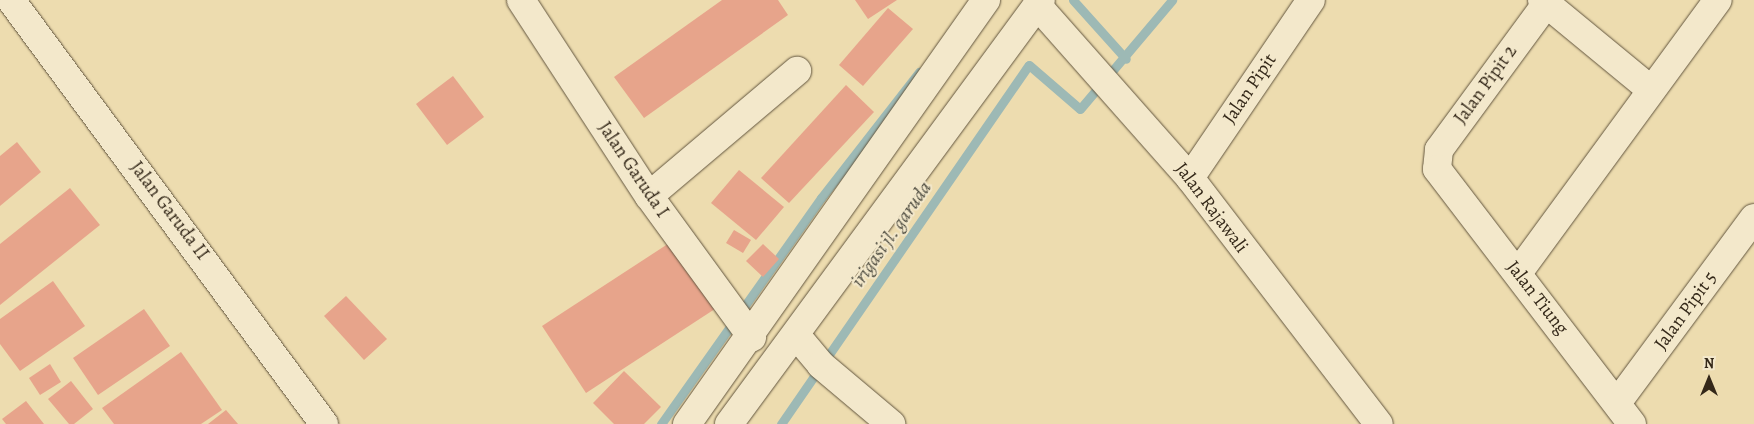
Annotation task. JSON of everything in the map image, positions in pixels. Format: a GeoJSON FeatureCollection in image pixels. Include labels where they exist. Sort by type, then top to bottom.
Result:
{"type":"FeatureCollection","features":[{"type":"Feature","properties":{"kind":"street","name":"Jalan Garuda II"},"geometry":{"type":"LineString","coordinates":[[11,0],[324,424]]}},
{"type":"Feature","properties":{"kind":"street","name":"Jalan Garuda I"},"geometry":{"type":"LineString","coordinates":[[521,0],[649,196],[752,337]]}},
{"type":"Feature","properties":{"kind":"street"},"geometry":{"type":"LineString","coordinates":[[687,424],[752,337],[986,0]]}},
{"type":"Feature","properties":{"kind":"street","name":"Jalan Pipit"},"geometry":{"type":"LineString","coordinates":[[1190,178],[1311,0]]}},
{"type":"Feature","properties":{"kind":"street"},"geometry":{"type":"LineString","coordinates":[[1518,274],[1650,89],[1718,0]]}},
{"type":"Feature","properties":{"kind":"street"},"geometry":{"type":"LineString","coordinates":[[1546,1],[1650,89]]}},
{"type":"Feature","properties":{"kind":"street","name":"Jalan Pipit 2"},"geometry":{"type":"LineString","coordinates":[[1439,174],[1439,150],[1546,1]]}},
{"type":"Feature","properties":{"kind":"street"},"geometry":{"type":"LineString","coordinates":[[729,424],[796,335],[1037,2]]}},
{"type":"Feature","properties":{"kind":"street","name":"Jalan Rajawali"},"geometry":{"type":"LineString","coordinates":[[1037,2],[1106,78],[1190,178],[1379,424]]}},
{"type":"Feature","properties":{"kind":"street"},"geometry":{"type":"LineString","coordinates":[[649,196],[797,71]]}},
{"type":"Feature","properties":{"kind":"street","name":"Jalan Tiung"},"geometry":{"type":"LineString","coordinates":[[1439,174],[1625,414]]}},
{"type":"Feature","properties":{"kind":"street","name":"Jalan Pipit 5"},"geometry":{"type":"LineString","coordinates":[[1625,414],[1754,218]]}},
{"type":"Feature","properties":{"kind":"street"},"geometry":{"type":"LineString","coordinates":[[796,335],[827,370],[891,424]]}},
{"type":"Feature","properties":{"kind":"building"},"geometry":{"type":"Polygon","coordinates":[[[722,0],[778,0],[788,15],[644,118],[614,77],[722,0]]]}},
{"type":"Feature","properties":{"kind":"building"},"geometry":{"type":"Polygon","coordinates":[[[855,0],[897,0],[868,19],[855,0]]]}},
{"type":"Feature","properties":{"kind":"building"},"geometry":{"type":"Polygon","coordinates":[[[888,8],[913,29],[863,86],[839,65],[888,8]]]}},
{"type":"Feature","properties":{"kind":"building"},"geometry":{"type":"Polygon","coordinates":[[[453,76],[484,117],[447,145],[416,104],[453,76]]]}},
{"type":"Feature","properties":{"kind":"building"},"geometry":{"type":"Polygon","coordinates":[[[846,85],[874,112],[789,203],[761,178],[846,85]]]}},
{"type":"Feature","properties":{"kind":"building"},"geometry":{"type":"Polygon","coordinates":[[[17,142],[41,172],[0,206],[0,156],[17,142]]]}},
{"type":"Feature","properties":{"kind":"building"},"geometry":{"type":"Polygon","coordinates":[[[739,170],[784,207],[756,240],[711,203],[739,170]]]}},
{"type":"Feature","properties":{"kind":"building"},"geometry":{"type":"Polygon","coordinates":[[[70,188],[100,225],[0,305],[0,244],[70,188]]]}},
{"type":"Feature","properties":{"kind":"building"},"geometry":{"type":"Polygon","coordinates":[[[734,230],[751,240],[743,253],[726,243],[734,230]]]}},
{"type":"Feature","properties":{"kind":"building"},"geometry":{"type":"Polygon","coordinates":[[[677,238],[721,305],[586,393],[542,326],[677,238]]]}},
{"type":"Feature","properties":{"kind":"building"},"geometry":{"type":"Polygon","coordinates":[[[763,244],[779,259],[763,277],[746,261],[763,244]]]}},
{"type":"Feature","properties":{"kind":"building"},"geometry":{"type":"Polygon","coordinates":[[[53,281],[85,326],[20,371],[0,344],[0,319],[53,281]]]}},
{"type":"Feature","properties":{"kind":"building"},"geometry":{"type":"Polygon","coordinates":[[[346,296],[387,339],[364,360],[324,316],[346,296]]]}},
{"type":"Feature","properties":{"kind":"building"},"geometry":{"type":"Polygon","coordinates":[[[144,309],[170,346],[98,395],[73,358],[144,309]]]}},
{"type":"Feature","properties":{"kind":"building"},"geometry":{"type":"Polygon","coordinates":[[[181,352],[222,410],[201,424],[114,424],[102,408],[181,352]]]}},
{"type":"Feature","properties":{"kind":"building"},"geometry":{"type":"Polygon","coordinates":[[[50,364],[61,382],[40,395],[29,378],[50,364]]]}},
{"type":"Feature","properties":{"kind":"building"},"geometry":{"type":"Polygon","coordinates":[[[624,371],[661,407],[644,424],[614,424],[593,403],[624,371]]]}},
{"type":"Feature","properties":{"kind":"building"},"geometry":{"type":"Polygon","coordinates":[[[71,381],[93,409],[74,424],[69,424],[48,399],[71,381]]]}},
{"type":"Feature","properties":{"kind":"building"},"geometry":{"type":"Polygon","coordinates":[[[26,401],[44,424],[6,424],[2,419],[26,401]]]}},
{"type":"Feature","properties":{"kind":"building"},"geometry":{"type":"Polygon","coordinates":[[[226,410],[238,424],[208,424],[226,410]]]}},
{"type":"Feature","properties":{"kind":"waterway"},"geometry":{"type":"LineString","coordinates":[[1073,0],[1126,59]]}},
{"type":"Feature","properties":{"kind":"waterway","name":"irigasi jl. garuda"},"geometry":{"type":"LineString","coordinates":[[781,424],[1029,65],[1080,109],[1172,0]]}},
{"type":"Feature","properties":{"kind":"waterway"},"geometry":{"type":"LineString","coordinates":[[661,424],[821,198],[919,72]]}}]}
